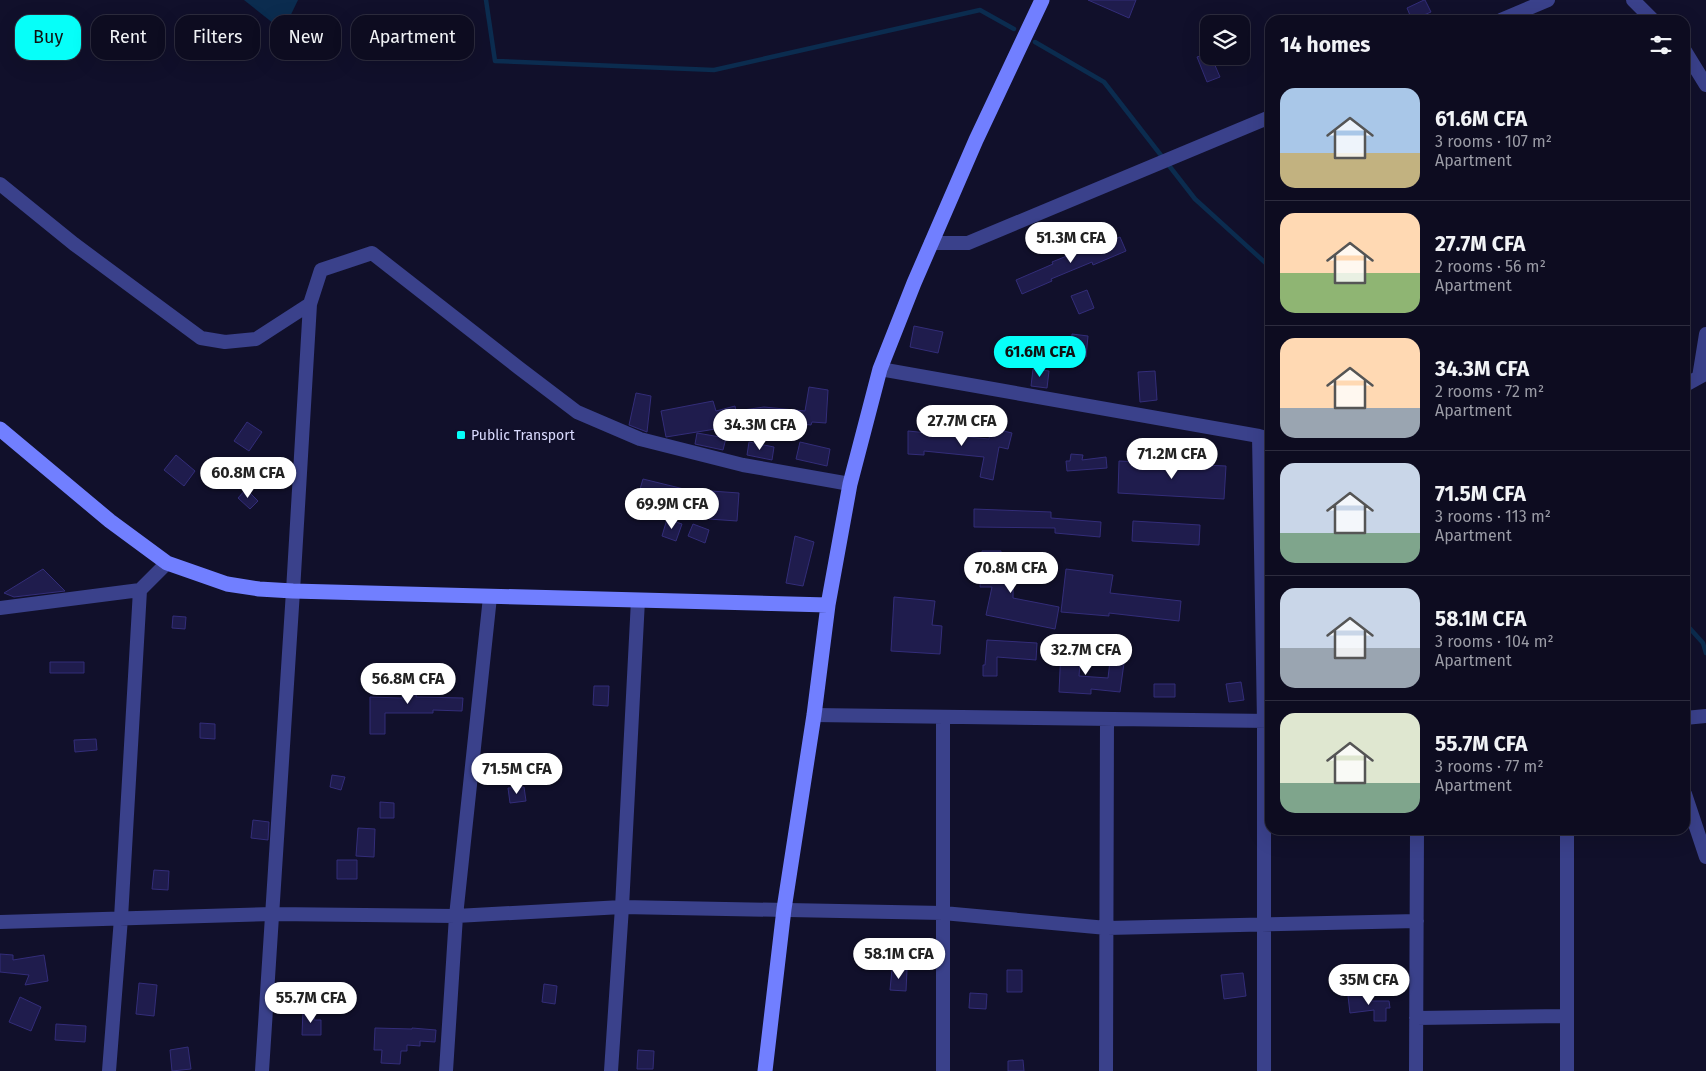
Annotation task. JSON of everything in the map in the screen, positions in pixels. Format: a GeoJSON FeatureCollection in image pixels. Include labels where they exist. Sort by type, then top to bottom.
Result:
{"type":"FeatureCollection","features":[{"type":"Feature","properties":{"kind":"main road"},"geometry":{"type":"LineString","coordinates":[[765,1071],[784,909],[814,715],[828,605],[850,484],[880,369],[931,243],[976,140],[1042,0]]}},
{"type":"Feature","properties":{"kind":"main road"},"geometry":{"type":"LineString","coordinates":[[0,429],[110,521],[167,563],[227,584],[259,589],[293,591],[828,605]]}},
{"type":"Feature","properties":{"kind":"street"},"geometry":{"type":"LineString","coordinates":[[1513,15],[1548,0]]}},
{"type":"Feature","properties":{"kind":"street"},"geometry":{"type":"LineString","coordinates":[[1633,0],[1648,15]]}},
{"type":"Feature","properties":{"kind":"street"},"geometry":{"type":"LineString","coordinates":[[1690,60],[1706,84]]}},
{"type":"Feature","properties":{"kind":"street"},"geometry":{"type":"LineString","coordinates":[[931,243],[968,243],[1265,119]]}},
{"type":"Feature","properties":{"kind":"street"},"geometry":{"type":"LineString","coordinates":[[0,184],[74,244],[201,338],[225,342],[256,339],[310,304]]}},
{"type":"Feature","properties":{"kind":"street"},"geometry":{"type":"LineString","coordinates":[[262,1071],[310,304],[321,270],[372,253],[577,412],[640,439],[743,465],[850,484]]}},
{"type":"Feature","properties":{"kind":"street"},"geometry":{"type":"LineString","coordinates":[[1690,382],[1702,376],[1706,334]]}},
{"type":"Feature","properties":{"kind":"street"},"geometry":{"type":"LineString","coordinates":[[880,369],[1265,438]]}},
{"type":"Feature","properties":{"kind":"street"},"geometry":{"type":"LineString","coordinates":[[0,608],[140,590],[167,563]]}},
{"type":"Feature","properties":{"kind":"street"},"geometry":{"type":"LineString","coordinates":[[109,1071],[121,918],[140,590]]}},
{"type":"Feature","properties":{"kind":"street"},"geometry":{"type":"LineString","coordinates":[[446,1071],[456,916],[490,597]]}},
{"type":"Feature","properties":{"kind":"street"},"geometry":{"type":"LineString","coordinates":[[611,1071],[622,907],[638,600]]}},
{"type":"Feature","properties":{"kind":"street"},"geometry":{"type":"LineString","coordinates":[[814,715],[1265,721]]}},
{"type":"Feature","properties":{"kind":"street"},"geometry":{"type":"LineString","coordinates":[[1690,718],[1706,716]]}},
{"type":"Feature","properties":{"kind":"street"},"geometry":{"type":"LineString","coordinates":[[943,717],[943,1071]]}},
{"type":"Feature","properties":{"kind":"street"},"geometry":{"type":"LineString","coordinates":[[1106,1071],[1107,719]]}},
{"type":"Feature","properties":{"kind":"street"},"geometry":{"type":"LineString","coordinates":[[1690,809],[1706,857]]}},
{"type":"Feature","properties":{"kind":"street"},"geometry":{"type":"LineString","coordinates":[[1264,1071],[1265,835]]}},
{"type":"Feature","properties":{"kind":"street"},"geometry":{"type":"LineString","coordinates":[[1416,1071],[1417,835]]}},
{"type":"Feature","properties":{"kind":"street"},"geometry":{"type":"LineString","coordinates":[[1567,835],[1567,1071]]}},
{"type":"Feature","properties":{"kind":"street"},"geometry":{"type":"LineString","coordinates":[[0,922],[273,914],[456,916],[622,907],[943,913],[1106,928],[1417,921]]}},
{"type":"Feature","properties":{"kind":"street"},"geometry":{"type":"LineString","coordinates":[[1416,1018],[1567,1016]]}},
{"type":"Feature","properties":{"kind":"water"},"geometry":{"type":"Polygon","coordinates":[[[244,0],[298,0],[291,15],[270,15],[270,21],[244,0]]]}},
{"type":"Feature","properties":{"kind":"building"},"geometry":{"type":"Polygon","coordinates":[[[1088,0],[1136,0],[1129,18],[1088,0]]]}},
{"type":"Feature","properties":{"kind":"building"},"geometry":{"type":"Polygon","coordinates":[[[1425,0],[1431,12],[1424,15],[1410,15],[1407,8],[1425,0]]]}},
{"type":"Feature","properties":{"kind":"building"},"geometry":{"type":"Polygon","coordinates":[[[1200,65],[1215,65],[1220,77],[1207,82],[1200,65]]]}},
{"type":"Feature","properties":{"kind":"building"},"geometry":{"type":"Polygon","coordinates":[[[1120,237],[1126,251],[1093,265],[1092,262],[1051,279],[1052,281],[1022,294],[1016,280],[1053,264],[1052,262],[1120,237]]]}},
{"type":"Feature","properties":{"kind":"building"},"geometry":{"type":"Polygon","coordinates":[[[1087,290],[1094,308],[1079,314],[1071,296],[1087,290]]]}},
{"type":"Feature","properties":{"kind":"building"},"geometry":{"type":"Polygon","coordinates":[[[914,326],[943,332],[938,353],[910,347],[914,326]]]}},
{"type":"Feature","properties":{"kind":"building"},"geometry":{"type":"Polygon","coordinates":[[[1072,334],[1088,336],[1086,357],[1070,356],[1072,334]]]}},
{"type":"Feature","properties":{"kind":"building"},"geometry":{"type":"Polygon","coordinates":[[[1033,369],[1049,371],[1047,388],[1031,386],[1033,369]]]}},
{"type":"Feature","properties":{"kind":"building"},"geometry":{"type":"Polygon","coordinates":[[[1155,371],[1157,400],[1140,402],[1138,372],[1155,371]]]}},
{"type":"Feature","properties":{"kind":"building"},"geometry":{"type":"Polygon","coordinates":[[[809,387],[828,390],[826,423],[812,422],[811,425],[750,418],[729,424],[728,427],[666,437],[661,411],[713,401],[716,411],[735,406],[736,411],[764,407],[805,411],[809,387]]]}},
{"type":"Feature","properties":{"kind":"building"},"geometry":{"type":"Polygon","coordinates":[[[636,393],[651,396],[647,432],[629,425],[636,393]]]}},
{"type":"Feature","properties":{"kind":"building"},"geometry":{"type":"Polygon","coordinates":[[[247,422],[262,432],[249,451],[234,441],[247,422]]]}},
{"type":"Feature","properties":{"kind":"building"},"geometry":{"type":"Polygon","coordinates":[[[991,428],[1012,433],[1008,449],[999,447],[993,480],[980,477],[984,457],[924,451],[924,455],[908,454],[908,431],[989,439],[991,428]]]}},
{"type":"Feature","properties":{"kind":"building"},"geometry":{"type":"Polygon","coordinates":[[[697,433],[726,438],[723,450],[695,444],[697,433]]]}},
{"type":"Feature","properties":{"kind":"building"},"geometry":{"type":"Polygon","coordinates":[[[749,442],[774,447],[772,460],[747,455],[749,442]]]}},
{"type":"Feature","properties":{"kind":"building"},"geometry":{"type":"Polygon","coordinates":[[[800,442],[830,449],[827,466],[796,459],[800,442]]]}},
{"type":"Feature","properties":{"kind":"building"},"geometry":{"type":"Polygon","coordinates":[[[1071,454],[1083,455],[1082,460],[1106,457],[1107,468],[1067,471],[1066,461],[1070,461],[1071,454]]]}},
{"type":"Feature","properties":{"kind":"building"},"geometry":{"type":"Polygon","coordinates":[[[176,455],[195,471],[184,486],[164,470],[176,455]]]}},
{"type":"Feature","properties":{"kind":"building"},"geometry":{"type":"Polygon","coordinates":[[[1119,461],[1226,466],[1224,499],[1118,493],[1119,461]]]}},
{"type":"Feature","properties":{"kind":"building"},"geometry":{"type":"Polygon","coordinates":[[[643,479],[688,490],[686,500],[640,489],[643,479]]]}},
{"type":"Feature","properties":{"kind":"building"},"geometry":{"type":"Polygon","coordinates":[[[246,489],[258,501],[250,509],[238,498],[246,489]]]}},
{"type":"Feature","properties":{"kind":"building"},"geometry":{"type":"Polygon","coordinates":[[[711,491],[739,493],[737,521],[709,519],[711,491]]]}},
{"type":"Feature","properties":{"kind":"building"},"geometry":{"type":"Polygon","coordinates":[[[974,509],[1051,512],[1051,518],[1101,522],[1100,537],[1055,533],[1055,528],[974,527],[974,509]]]}},
{"type":"Feature","properties":{"kind":"building"},"geometry":{"type":"Polygon","coordinates":[[[667,519],[682,524],[676,541],[662,536],[667,519]]]}},
{"type":"Feature","properties":{"kind":"building"},"geometry":{"type":"Polygon","coordinates":[[[1133,521],[1200,525],[1199,545],[1132,541],[1133,521]]]}},
{"type":"Feature","properties":{"kind":"building"},"geometry":{"type":"Polygon","coordinates":[[[693,524],[709,530],[705,543],[688,536],[693,524]]]}},
{"type":"Feature","properties":{"kind":"building"},"geometry":{"type":"Polygon","coordinates":[[[795,536],[814,542],[803,586],[786,583],[795,536]]]}},
{"type":"Feature","properties":{"kind":"building"},"geometry":{"type":"Polygon","coordinates":[[[982,551],[1001,551],[1001,557],[1014,557],[1013,598],[1059,607],[1055,629],[986,615],[992,587],[980,587],[982,551]]]}},
{"type":"Feature","properties":{"kind":"building"},"geometry":{"type":"Polygon","coordinates":[[[43,569],[65,591],[14,597],[4,593],[43,569]]]}},
{"type":"Feature","properties":{"kind":"building"},"geometry":{"type":"Polygon","coordinates":[[[1066,569],[1113,575],[1110,593],[1181,601],[1179,621],[1109,613],[1109,616],[1061,612],[1066,569]]]}},
{"type":"Feature","properties":{"kind":"building"},"geometry":{"type":"Polygon","coordinates":[[[894,597],[935,601],[932,625],[942,626],[940,654],[891,651],[894,597]]]}},
{"type":"Feature","properties":{"kind":"building"},"geometry":{"type":"Polygon","coordinates":[[[173,616],[186,617],[185,629],[172,628],[173,616]]]}},
{"type":"Feature","properties":{"kind":"building"},"geometry":{"type":"Polygon","coordinates":[[[987,640],[1037,643],[1036,660],[997,657],[997,676],[983,676],[987,640]]]}},
{"type":"Feature","properties":{"kind":"building"},"geometry":{"type":"Polygon","coordinates":[[[1061,649],[1081,650],[1079,676],[1108,678],[1110,661],[1124,663],[1120,692],[1091,689],[1091,694],[1059,692],[1061,649]]]}},
{"type":"Feature","properties":{"kind":"building"},"geometry":{"type":"Polygon","coordinates":[[[50,662],[84,662],[84,673],[50,673],[50,662]]]}},
{"type":"Feature","properties":{"kind":"building"},"geometry":{"type":"Polygon","coordinates":[[[407,674],[419,676],[416,697],[463,698],[462,711],[433,710],[433,713],[385,713],[385,734],[370,734],[370,697],[402,698],[407,674]]]}},
{"type":"Feature","properties":{"kind":"building"},"geometry":{"type":"Polygon","coordinates":[[[1241,682],[1244,700],[1229,702],[1226,684],[1241,682]]]}},
{"type":"Feature","properties":{"kind":"building"},"geometry":{"type":"Polygon","coordinates":[[[1154,684],[1175,684],[1175,697],[1154,697],[1154,684]]]}},
{"type":"Feature","properties":{"kind":"building"},"geometry":{"type":"Polygon","coordinates":[[[594,686],[609,686],[608,706],[593,705],[594,686]]]}},
{"type":"Feature","properties":{"kind":"building"},"geometry":{"type":"Polygon","coordinates":[[[200,723],[215,724],[215,739],[200,738],[200,723]]]}},
{"type":"Feature","properties":{"kind":"building"},"geometry":{"type":"Polygon","coordinates":[[[96,739],[97,750],[75,752],[74,740],[96,739]]]}},
{"type":"Feature","properties":{"kind":"building"},"geometry":{"type":"Polygon","coordinates":[[[332,775],[345,777],[341,790],[330,787],[332,775]]]}},
{"type":"Feature","properties":{"kind":"building"},"geometry":{"type":"Polygon","coordinates":[[[524,787],[526,801],[510,803],[508,788],[524,787]]]}},
{"type":"Feature","properties":{"kind":"building"},"geometry":{"type":"Polygon","coordinates":[[[380,802],[394,803],[394,818],[380,818],[380,802]]]}},
{"type":"Feature","properties":{"kind":"building"},"geometry":{"type":"Polygon","coordinates":[[[253,820],[269,822],[268,840],[251,838],[253,820]]]}},
{"type":"Feature","properties":{"kind":"building"},"geometry":{"type":"Polygon","coordinates":[[[358,828],[375,829],[374,857],[356,856],[358,828]]]}},
{"type":"Feature","properties":{"kind":"building"},"geometry":{"type":"Polygon","coordinates":[[[337,860],[357,860],[357,879],[337,879],[337,860]]]}},
{"type":"Feature","properties":{"kind":"building"},"geometry":{"type":"Polygon","coordinates":[[[154,870],[169,871],[168,890],[152,889],[154,870]]]}},
{"type":"Feature","properties":{"kind":"building"},"geometry":{"type":"Polygon","coordinates":[[[0,954],[13,955],[13,960],[44,955],[48,981],[25,985],[29,975],[0,972],[0,954]]]}},
{"type":"Feature","properties":{"kind":"building"},"geometry":{"type":"Polygon","coordinates":[[[892,969],[907,970],[906,991],[890,990],[892,969]]]}},
{"type":"Feature","properties":{"kind":"building"},"geometry":{"type":"Polygon","coordinates":[[[1007,970],[1022,970],[1022,992],[1007,992],[1007,970]]]}},
{"type":"Feature","properties":{"kind":"building"},"geometry":{"type":"Polygon","coordinates":[[[1243,973],[1246,996],[1224,999],[1221,975],[1243,973]]]}},
{"type":"Feature","properties":{"kind":"building"},"geometry":{"type":"Polygon","coordinates":[[[139,983],[157,985],[154,1016],[136,1014],[139,983]]]}},
{"type":"Feature","properties":{"kind":"building"},"geometry":{"type":"Polygon","coordinates":[[[544,984],[557,986],[555,1004],[542,1002],[544,984]]]}},
{"type":"Feature","properties":{"kind":"building"},"geometry":{"type":"Polygon","coordinates":[[[970,993],[987,994],[986,1009],[969,1008],[970,993]]]}},
{"type":"Feature","properties":{"kind":"building"},"geometry":{"type":"Polygon","coordinates":[[[1366,993],[1367,1001],[1389,1001],[1390,1008],[1386,1008],[1386,1021],[1374,1021],[1374,1010],[1350,1013],[1348,996],[1366,993]]]}},
{"type":"Feature","properties":{"kind":"building"},"geometry":{"type":"Polygon","coordinates":[[[20,997],[41,1007],[31,1031],[9,1022],[20,997]]]}},
{"type":"Feature","properties":{"kind":"building"},"geometry":{"type":"Polygon","coordinates":[[[303,1010],[315,1010],[314,1020],[321,1020],[321,1035],[302,1035],[303,1010]]]}},
{"type":"Feature","properties":{"kind":"building"},"geometry":{"type":"Polygon","coordinates":[[[56,1024],[86,1026],[85,1042],[55,1040],[56,1024]]]}},
{"type":"Feature","properties":{"kind":"building"},"geometry":{"type":"Polygon","coordinates":[[[375,1028],[436,1030],[435,1042],[420,1041],[420,1046],[407,1045],[407,1051],[401,1051],[400,1064],[381,1063],[382,1050],[374,1050],[375,1028]]]}},
{"type":"Feature","properties":{"kind":"building"},"geometry":{"type":"Polygon","coordinates":[[[188,1047],[191,1069],[172,1071],[170,1050],[188,1047]]]}},
{"type":"Feature","properties":{"kind":"building"},"geometry":{"type":"Polygon","coordinates":[[[638,1050],[654,1051],[653,1069],[637,1069],[638,1050]]]}},
{"type":"Feature","properties":{"kind":"building"},"geometry":{"type":"Polygon","coordinates":[[[1023,1060],[1024,1071],[1008,1071],[1008,1061],[1023,1060]]]}},
{"type":"Feature","properties":{"kind":"waterway"},"geometry":{"type":"LineString","coordinates":[[486,0],[495,61],[714,70],[980,10],[1014,29]]}},
{"type":"Feature","properties":{"kind":"waterway"},"geometry":{"type":"LineString","coordinates":[[1035,42],[1104,82],[1195,199],[1265,262]]}},
{"type":"Feature","properties":{"kind":"waterway"},"geometry":{"type":"LineString","coordinates":[[1690,629],[1703,643],[1706,653]]}},
{"type":"Feature","properties":{"kind":"place","name":"Public Transport"},"geometry":{"type":"Point","coordinates":[461,435]}}]}
